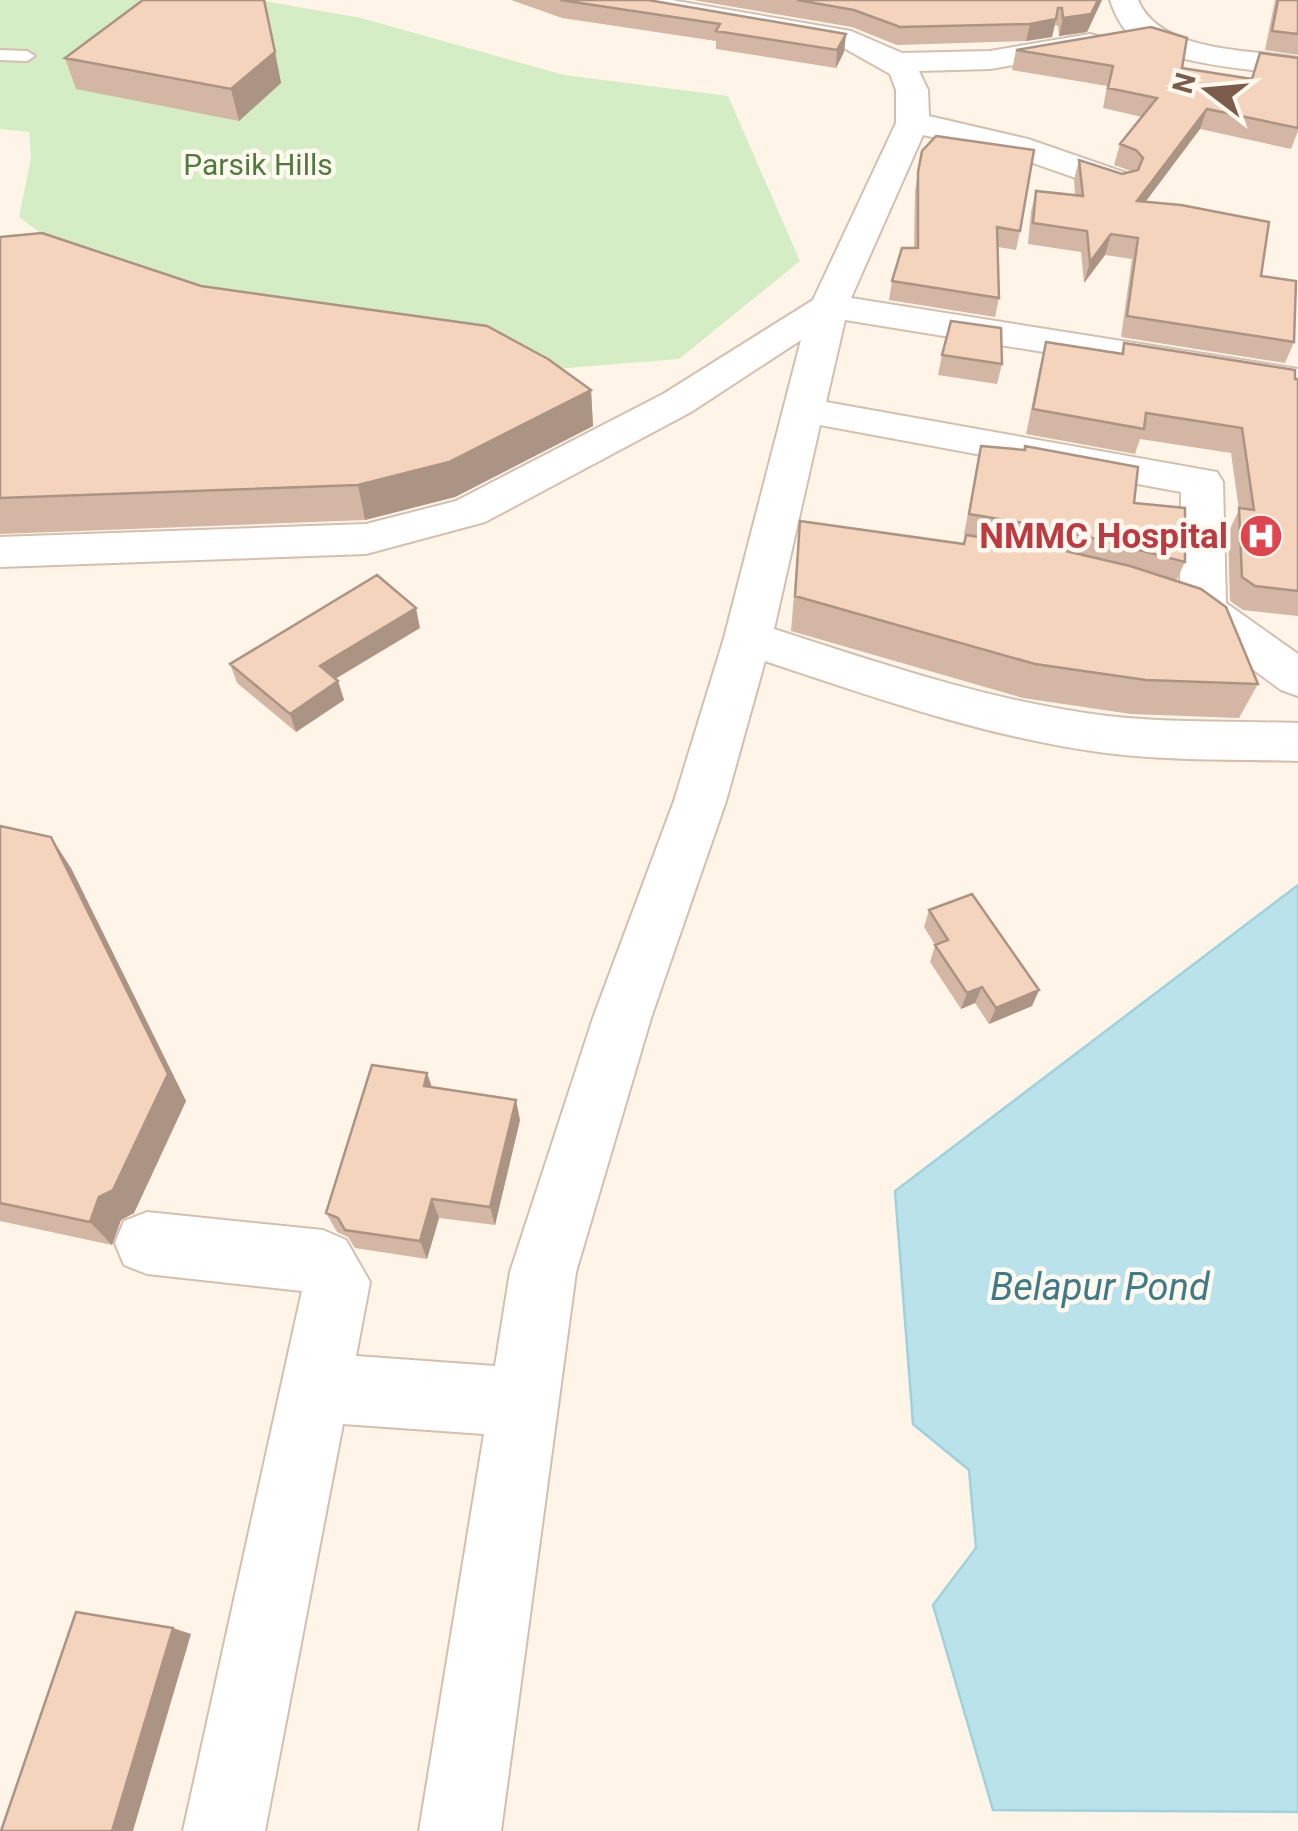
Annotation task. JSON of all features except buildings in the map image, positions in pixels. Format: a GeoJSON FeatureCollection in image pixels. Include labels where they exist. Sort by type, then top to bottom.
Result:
{"type":"FeatureCollection","features":[{"type":"Feature","properties":{"kind":"street"},"geometry":{"type":"LineString","coordinates":[[460,1831],[542,1272],[622,1018],[700,801],[748,638],[796,524],[804,410],[829,306],[912,123],[916,94],[908,72],[883,53],[851,40],[621,0]]}},
{"type":"Feature","properties":{"kind":"street"},"geometry":{"type":"LineString","coordinates":[[1124,0],[1131,19],[1147,34],[1172,44],[1298,66]]}},
{"type":"Feature","properties":{"kind":"street"},"geometry":{"type":"LineString","coordinates":[[895,62],[990,60],[1147,34]]}},
{"type":"Feature","properties":{"kind":"street"},"geometry":{"type":"LineString","coordinates":[[912,123],[983,135],[1048,153],[1117,181]]}},
{"type":"Feature","properties":{"kind":"street"},"geometry":{"type":"LineString","coordinates":[[0,552],[366,539],[470,512],[677,403],[829,306],[1298,381]]}},
{"type":"Feature","properties":{"kind":"street"},"geometry":{"type":"LineString","coordinates":[[804,410],[1202,482],[1204,610]]}},
{"type":"Feature","properties":{"kind":"street"},"geometry":{"type":"LineString","coordinates":[[1141,590],[1204,610],[1298,678]]}},
{"type":"Feature","properties":{"kind":"street"},"geometry":{"type":"LineString","coordinates":[[748,638],[904,688],[1078,730],[1186,740],[1298,742]]}},
{"type":"Feature","properties":{"kind":"street"},"geometry":{"type":"LineString","coordinates":[[147,1243],[323,1262],[336,1282],[224,1831]]}},
{"type":"Feature","properties":{"kind":"street"},"geometry":{"type":"LineString","coordinates":[[317,1388],[524,1402]]}},
{"type":"Feature","properties":{"kind":"lane"},"geometry":{"type":"LineString","coordinates":[[0,55],[27,56]]}},
{"type":"Feature","properties":{"kind":"green space","name":"Parsik Hills"},"geometry":{"type":"Polygon","coordinates":[[[0,0],[258,0],[361,18],[564,75],[728,96],[800,261],[679,359],[543,370],[120,293],[19,217],[31,158],[29,132],[0,129],[0,0]]]}},
{"type":"Feature","properties":{"kind":"water","name":"Belapur Pond"},"geometry":{"type":"Polygon","coordinates":[[[1298,885],[1298,1812],[993,1810],[933,1605],[976,1548],[969,1470],[913,1424],[895,1191],[1298,885]]]}},
{"type":"Feature","properties":{"kind":"place","name":"NMMC Hospital"},"geometry":{"type":"Point","coordinates":[1261,536]}}]}
